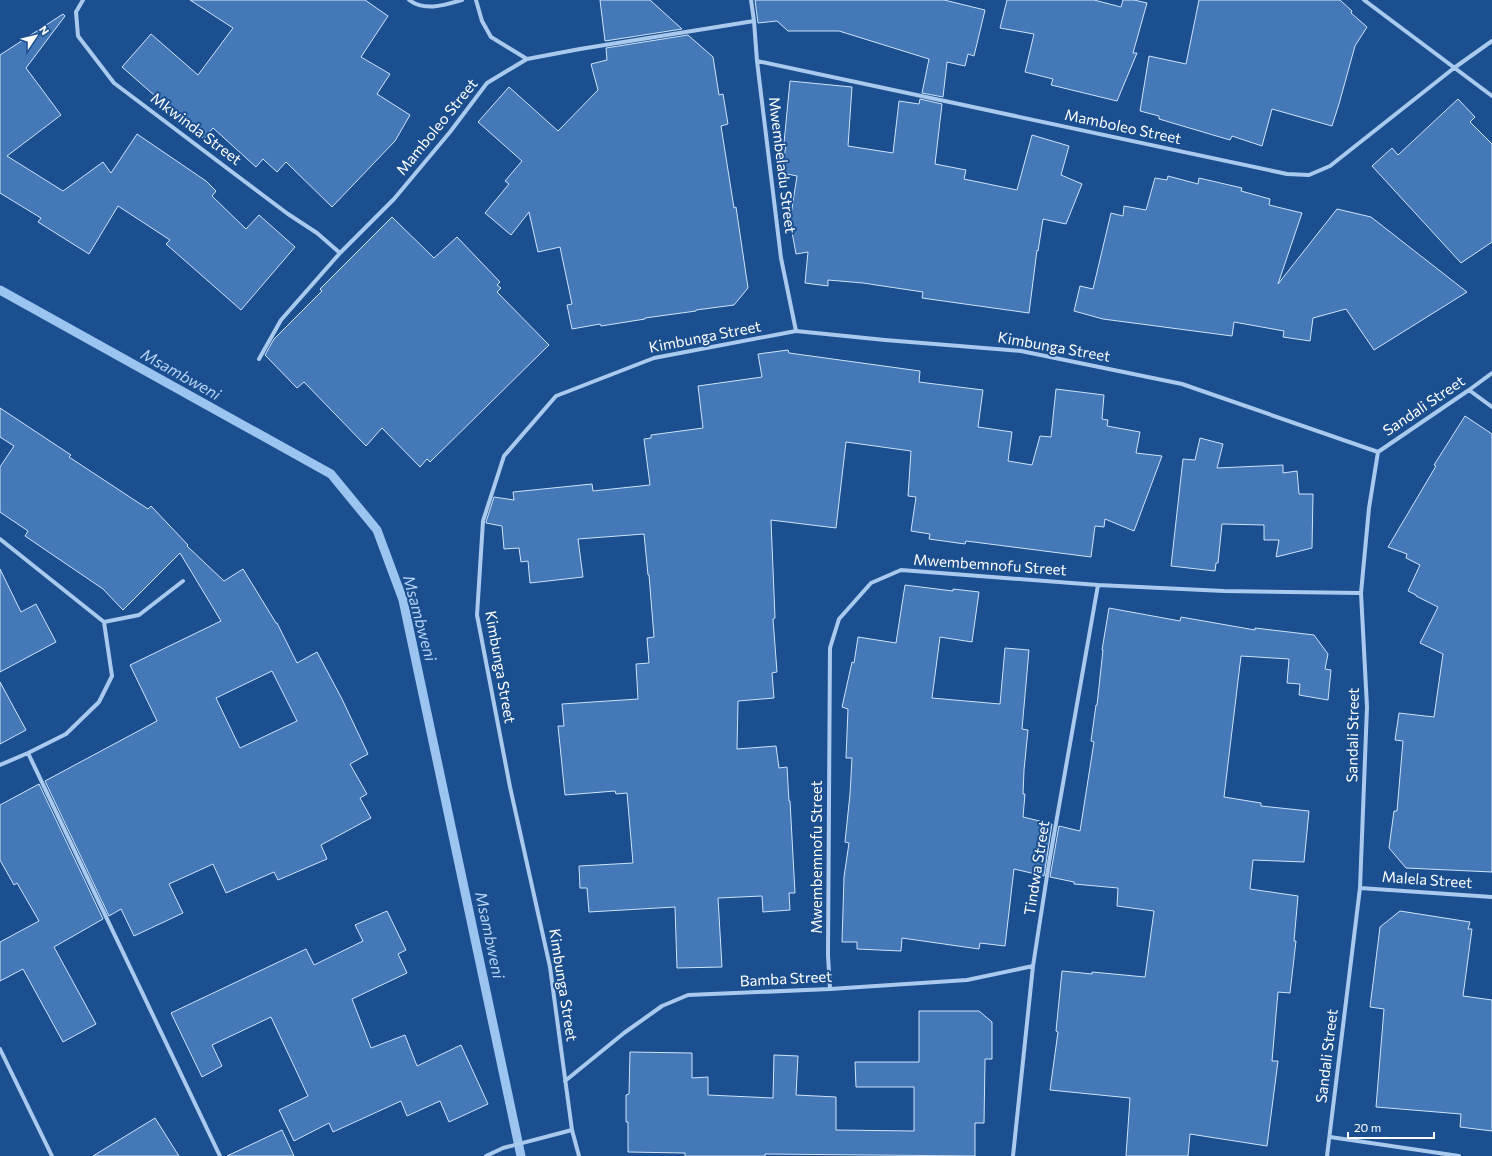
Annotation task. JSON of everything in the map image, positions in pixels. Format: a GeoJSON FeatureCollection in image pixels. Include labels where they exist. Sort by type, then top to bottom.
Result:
{"type":"FeatureCollection","features":[{"type":"Feature","properties":{"kind":"street","name":"Mkwinda Street"},"geometry":{"type":"LineString","coordinates":[[83,0],[76,12],[78,36],[114,83],[288,214],[317,233],[340,253]]}},
{"type":"Feature","properties":{"kind":"street"},"geometry":{"type":"LineString","coordinates":[[409,0],[415,5],[439,7],[462,0]]}},
{"type":"Feature","properties":{"kind":"street"},"geometry":{"type":"LineString","coordinates":[[476,0],[482,21],[491,37],[527,60]]}},
{"type":"Feature","properties":{"kind":"street","name":"Mwembeladu Street"},"geometry":{"type":"LineString","coordinates":[[751,0],[754,21],[756,61],[781,258],[796,331]]}},
{"type":"Feature","properties":{"kind":"street"},"geometry":{"type":"LineString","coordinates":[[1364,0],[1492,96]]}},
{"type":"Feature","properties":{"kind":"street","name":"Mamboleo Street"},"geometry":{"type":"LineString","coordinates":[[259,359],[281,320],[340,253],[394,199],[450,132],[487,83],[527,60],[580,49],[754,21]]}},
{"type":"Feature","properties":{"kind":"street","name":"Mamboleo Street"},"geometry":{"type":"LineString","coordinates":[[756,61],[1279,172],[1309,175],[1330,166],[1454,68],[1492,41]]}},
{"type":"Feature","properties":{"kind":"street","name":"Kimbunga Street"},"geometry":{"type":"LineString","coordinates":[[579,1156],[572,1130],[550,967],[510,787],[477,615],[483,522],[504,456],[556,396],[654,358],[796,331],[1021,351],[1182,384],[1378,452]]}},
{"type":"Feature","properties":{"kind":"street","name":"Sandali Street"},"geometry":{"type":"LineString","coordinates":[[1327,1156],[1360,888],[1367,707],[1361,593],[1369,508],[1378,452],[1492,373]]}},
{"type":"Feature","properties":{"kind":"street"},"geometry":{"type":"LineString","coordinates":[[1469,390],[1492,407]]}},
{"type":"Feature","properties":{"kind":"street"},"geometry":{"type":"LineString","coordinates":[[0,539],[104,622],[112,676],[99,702],[66,734],[28,754],[0,765]]}},
{"type":"Feature","properties":{"kind":"street","name":"Mwembemnofu Street"},"geometry":{"type":"LineString","coordinates":[[830,989],[828,955],[830,648],[838,619],[872,583],[901,570],[1098,585],[1224,591],[1361,593]]}},
{"type":"Feature","properties":{"kind":"street"},"geometry":{"type":"LineString","coordinates":[[104,622],[139,614],[183,581]]}},
{"type":"Feature","properties":{"kind":"street","name":"Tindwa Street"},"geometry":{"type":"LineString","coordinates":[[1013,1156],[1033,966],[1098,585]]}},
{"type":"Feature","properties":{"kind":"street"},"geometry":{"type":"LineString","coordinates":[[28,754],[220,1156]]}},
{"type":"Feature","properties":{"kind":"street","name":"Malela Street"},"geometry":{"type":"LineString","coordinates":[[1360,888],[1492,897]]}},
{"type":"Feature","properties":{"kind":"street","name":"Bamba Street"},"geometry":{"type":"LineString","coordinates":[[565,1081],[662,1006],[688,996],[968,980],[1033,966]]}},
{"type":"Feature","properties":{"kind":"street"},"geometry":{"type":"LineString","coordinates":[[0,1049],[52,1156]]}},
{"type":"Feature","properties":{"kind":"street"},"geometry":{"type":"LineString","coordinates":[[486,1156],[503,1148],[572,1130]]}},
{"type":"Feature","properties":{"kind":"street"},"geometry":{"type":"LineString","coordinates":[[1330,1137],[1459,1156]]}},
{"type":"Feature","properties":{"kind":"building"},"geometry":{"type":"Polygon","coordinates":[[[190,0],[365,0],[388,16],[361,57],[390,74],[377,94],[410,115],[395,141],[332,207],[286,162],[277,172],[263,159],[256,167],[213,128],[204,139],[122,67],[151,34],[198,75],[233,28],[190,0]]]}},
{"type":"Feature","properties":{"kind":"building"},"geometry":{"type":"Polygon","coordinates":[[[600,0],[650,0],[682,29],[605,41],[600,0]]]}},
{"type":"Feature","properties":{"kind":"building"},"geometry":{"type":"Polygon","coordinates":[[[755,0],[944,0],[985,10],[974,56],[968,54],[965,66],[947,62],[943,97],[922,93],[929,59],[839,31],[788,31],[777,21],[758,23],[755,0]]]}},
{"type":"Feature","properties":{"kind":"building"},"geometry":{"type":"Polygon","coordinates":[[[1007,0],[1094,0],[1121,7],[1123,0],[1134,0],[1147,3],[1133,53],[1137,53],[1117,101],[1051,85],[1053,79],[1025,72],[1034,34],[1000,28],[1007,0]]]}},
{"type":"Feature","properties":{"kind":"building"},"geometry":{"type":"Polygon","coordinates":[[[1199,0],[1340,0],[1352,11],[1351,13],[1367,27],[1355,46],[1332,126],[1272,109],[1262,146],[1232,136],[1230,140],[1159,119],[1159,116],[1140,111],[1149,56],[1186,64],[1199,0]]]}},
{"type":"Feature","properties":{"kind":"building"},"geometry":{"type":"Polygon","coordinates":[[[63,14],[65,16],[26,68],[61,115],[7,156],[63,191],[103,162],[111,173],[137,134],[206,181],[216,191],[212,196],[246,229],[259,215],[295,247],[241,310],[166,244],[170,240],[118,206],[89,254],[38,222],[41,218],[0,193],[0,55],[63,14]]]}},
{"type":"Feature","properties":{"kind":"building"},"geometry":{"type":"Polygon","coordinates":[[[688,35],[713,57],[719,95],[723,94],[728,124],[721,126],[734,208],[736,207],[748,288],[734,305],[601,326],[600,324],[572,329],[567,305],[572,304],[560,247],[538,252],[529,212],[511,235],[485,213],[509,184],[505,181],[522,161],[478,122],[509,87],[558,131],[598,90],[591,64],[607,60],[606,48],[688,35]]]}},
{"type":"Feature","properties":{"kind":"building"},"geometry":{"type":"Polygon","coordinates":[[[790,81],[852,87],[848,146],[893,153],[899,101],[919,104],[920,99],[942,104],[935,164],[966,170],[964,179],[1017,190],[1032,135],[1069,146],[1061,175],[1082,184],[1066,224],[1043,219],[1038,251],[1037,250],[1029,313],[922,298],[923,292],[863,283],[828,280],[828,286],[805,283],[808,252],[796,254],[790,221],[797,176],[782,173],[786,144],[784,143],[790,81]]]}},
{"type":"Feature","properties":{"kind":"building"},"geometry":{"type":"Polygon","coordinates":[[[1458,99],[1475,117],[1470,122],[1492,144],[1492,242],[1461,263],[1372,166],[1392,148],[1398,155],[1458,99]]]}},
{"type":"Feature","properties":{"kind":"building"},"geometry":{"type":"Polygon","coordinates":[[[1168,176],[1198,184],[1199,178],[1242,188],[1241,191],[1270,199],[1269,205],[1302,213],[1278,284],[1337,209],[1371,217],[1467,292],[1374,350],[1346,309],[1313,318],[1310,341],[1283,337],[1284,331],[1234,322],[1232,336],[1103,319],[1074,311],[1080,286],[1093,289],[1111,213],[1123,216],[1124,206],[1146,210],[1155,178],[1167,180],[1168,176]]]}},
{"type":"Feature","properties":{"kind":"building"},"geometry":{"type":"Polygon","coordinates":[[[392,217],[434,258],[457,237],[500,282],[497,285],[501,288],[497,292],[549,345],[430,462],[427,459],[420,467],[382,428],[366,446],[304,382],[297,388],[265,355],[274,339],[322,291],[320,289],[392,217]]]}},
{"type":"Feature","properties":{"kind":"building"},"geometry":{"type":"Polygon","coordinates":[[[788,350],[789,353],[920,371],[919,382],[983,390],[978,427],[1012,432],[1008,461],[1032,465],[1040,436],[1051,437],[1056,389],[1104,395],[1102,419],[1108,420],[1107,426],[1140,432],[1136,453],[1162,456],[1134,531],[1105,519],[1104,527],[1095,526],[1091,557],[966,541],[965,544],[929,539],[930,534],[911,531],[916,497],[908,496],[911,451],[846,442],[836,528],[771,520],[775,618],[773,619],[777,672],[772,673],[774,698],[738,701],[737,749],[776,746],[779,768],[787,767],[795,893],[789,893],[790,910],[763,912],[762,896],[718,898],[722,967],[677,968],[675,907],[589,912],[587,888],[580,888],[579,866],[633,863],[627,793],[616,794],[615,791],[565,795],[558,726],[564,726],[562,704],[638,699],[636,664],[649,663],[647,638],[654,637],[644,534],[578,539],[583,577],[530,583],[528,561],[521,562],[519,548],[504,549],[502,526],[486,522],[494,497],[514,500],[513,492],[592,484],[593,491],[650,485],[644,439],[651,438],[651,435],[703,428],[698,386],[762,377],[758,354],[788,350]]]}},
{"type":"Feature","properties":{"kind":"building"},"geometry":{"type":"Polygon","coordinates":[[[0,408],[71,455],[69,457],[148,509],[151,506],[188,545],[187,546],[224,581],[243,569],[277,623],[297,663],[317,652],[342,699],[368,754],[350,764],[367,794],[360,798],[371,818],[321,845],[327,859],[278,880],[274,872],[226,893],[213,864],[169,884],[183,913],[134,936],[121,909],[109,916],[45,781],[157,721],[130,665],[221,621],[180,553],[123,610],[103,589],[25,536],[28,531],[0,512],[0,467],[14,446],[0,437],[0,408]],[[272,671],[216,698],[240,748],[297,721],[272,671]]]}},
{"type":"Feature","properties":{"kind":"building"},"geometry":{"type":"Polygon","coordinates":[[[1465,416],[1492,434],[1492,872],[1406,868],[1389,848],[1394,811],[1397,811],[1403,741],[1395,740],[1399,713],[1434,717],[1443,654],[1420,643],[1438,607],[1408,591],[1420,565],[1406,558],[1407,554],[1388,547],[1436,466],[1434,465],[1465,416]]]}},
{"type":"Feature","properties":{"kind":"building"},"geometry":{"type":"Polygon","coordinates":[[[1200,438],[1223,444],[1217,468],[1283,465],[1283,473],[1297,471],[1299,494],[1313,494],[1312,548],[1276,557],[1279,540],[1264,540],[1264,525],[1222,524],[1218,563],[1216,563],[1215,571],[1171,566],[1183,459],[1195,460],[1200,438]]]}},
{"type":"Feature","properties":{"kind":"building"},"geometry":{"type":"Polygon","coordinates":[[[0,569],[21,612],[36,604],[56,642],[0,672],[0,569]]]}},
{"type":"Feature","properties":{"kind":"building"},"geometry":{"type":"Polygon","coordinates":[[[905,585],[953,591],[953,589],[979,592],[972,642],[940,637],[932,698],[1000,704],[1005,648],[1029,650],[1022,729],[1028,730],[1024,770],[1023,794],[1025,794],[1023,817],[1052,824],[1044,876],[1014,869],[1005,946],[980,943],[979,949],[902,938],[901,951],[857,949],[857,942],[842,942],[844,877],[849,843],[845,842],[852,758],[846,758],[848,709],[842,707],[852,662],[854,663],[858,637],[896,643],[905,585]]]}},
{"type":"Feature","properties":{"kind":"building"},"geometry":{"type":"Polygon","coordinates":[[[1109,608],[1180,621],[1181,617],[1255,630],[1255,628],[1314,635],[1328,654],[1325,669],[1331,670],[1328,700],[1299,695],[1300,684],[1287,683],[1289,659],[1241,656],[1224,797],[1261,803],[1261,806],[1309,811],[1304,862],[1253,860],[1250,889],[1298,896],[1294,941],[1296,941],[1290,993],[1278,992],[1272,1061],[1278,1061],[1267,1146],[1190,1134],[1188,1156],[1126,1156],[1130,1098],[1050,1090],[1058,1032],[1056,1031],[1062,971],[1145,977],[1154,911],[1117,906],[1118,888],[1074,884],[1074,882],[1050,877],[1059,826],[1080,831],[1094,742],[1091,741],[1097,705],[1102,650],[1109,608]]]}},
{"type":"Feature","properties":{"kind":"building"},"geometry":{"type":"Polygon","coordinates":[[[0,682],[26,730],[0,744],[0,682]]]}},
{"type":"Feature","properties":{"kind":"building"},"geometry":{"type":"Polygon","coordinates":[[[39,784],[103,919],[54,947],[96,1024],[63,1042],[23,969],[0,981],[0,942],[39,921],[17,883],[14,885],[0,860],[0,805],[39,784]]]}},
{"type":"Feature","properties":{"kind":"building"},"geometry":{"type":"Polygon","coordinates":[[[387,911],[406,950],[398,954],[407,973],[352,999],[371,1048],[405,1035],[417,1066],[461,1045],[488,1104],[449,1122],[440,1101],[407,1116],[401,1101],[333,1132],[329,1123],[294,1141],[279,1110],[308,1096],[271,1017],[212,1045],[222,1066],[202,1077],[171,1013],[306,949],[314,965],[363,941],[355,925],[387,911]]]}},
{"type":"Feature","properties":{"kind":"building"},"geometry":{"type":"Polygon","coordinates":[[[1400,911],[1470,922],[1468,929],[1472,929],[1463,996],[1492,1000],[1492,1131],[1460,1127],[1461,1114],[1376,1107],[1384,1009],[1370,1007],[1380,927],[1400,911]]]}},
{"type":"Feature","properties":{"kind":"building"},"geometry":{"type":"Polygon","coordinates":[[[919,1011],[979,1011],[992,1022],[992,1059],[985,1059],[984,1123],[975,1123],[975,1156],[765,1154],[765,1156],[685,1156],[685,1153],[628,1152],[626,1095],[629,1094],[630,1052],[692,1053],[692,1078],[708,1077],[708,1095],[773,1098],[774,1055],[798,1056],[796,1095],[836,1097],[836,1130],[914,1131],[914,1087],[856,1087],[855,1062],[919,1062],[919,1011]]]}},
{"type":"Feature","properties":{"kind":"building"},"geometry":{"type":"Polygon","coordinates":[[[155,1118],[179,1156],[93,1156],[155,1118]]]}},
{"type":"Feature","properties":{"kind":"building"},"geometry":{"type":"Polygon","coordinates":[[[282,1130],[294,1156],[227,1156],[282,1130]]]}},
{"type":"Feature","properties":{"kind":"waterway","name":"Msambweni"},"geometry":{"type":"LineString","coordinates":[[0,290],[331,474],[377,530],[403,600],[521,1156]]}}]}
